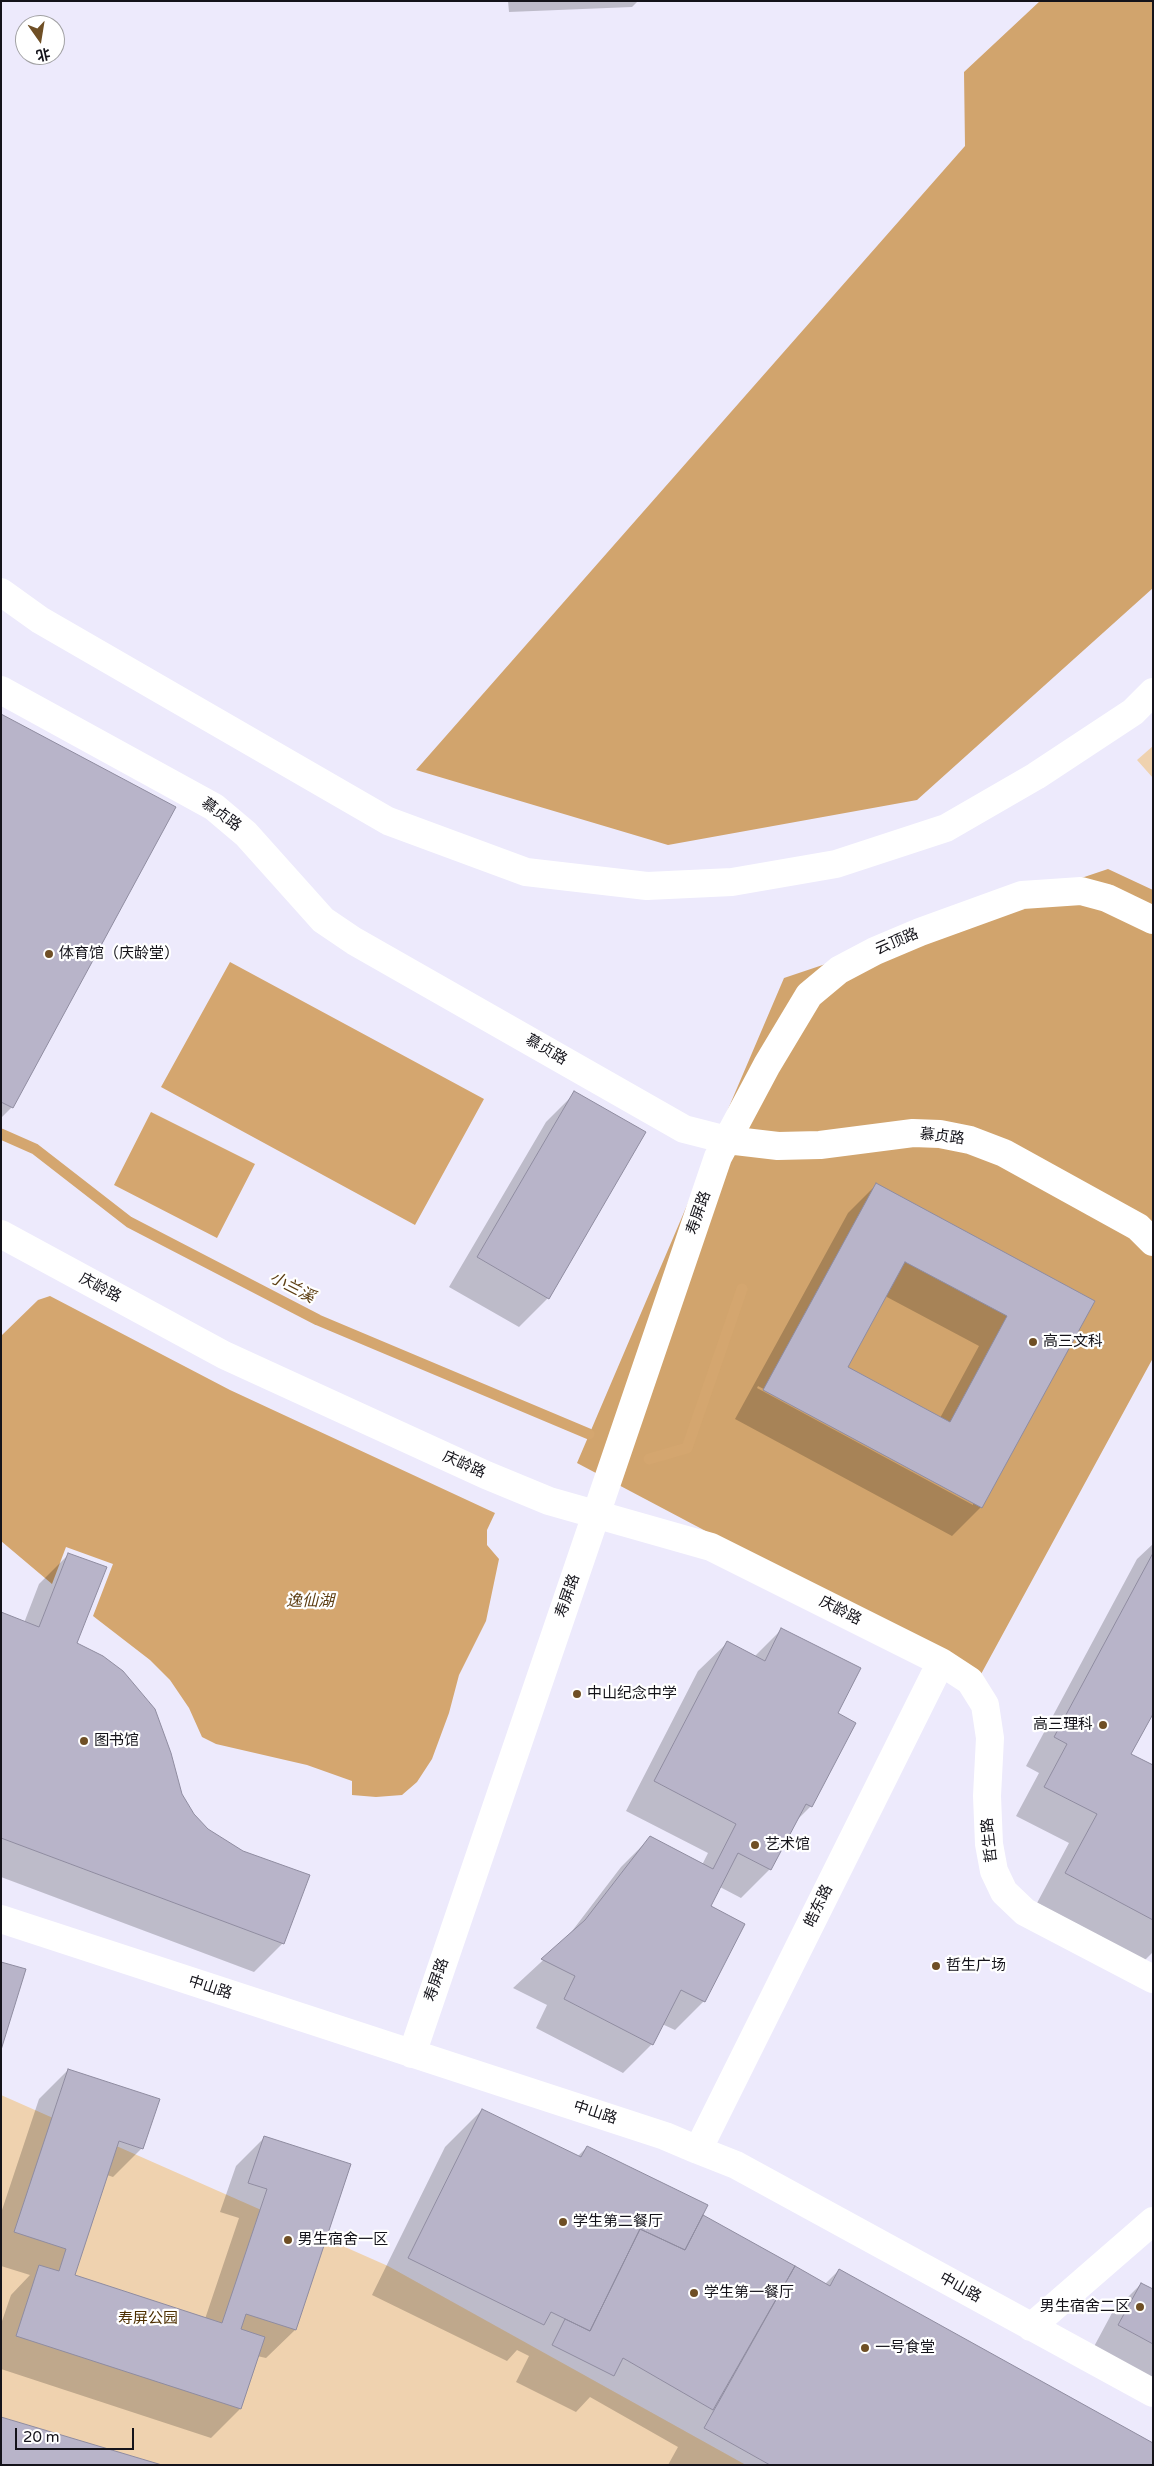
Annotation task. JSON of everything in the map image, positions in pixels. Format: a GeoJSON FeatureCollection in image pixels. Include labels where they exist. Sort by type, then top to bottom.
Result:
{"type":"FeatureCollection","features":[{"type":"Feature","properties":{"kind":"street"},"geometry":{"type":"LineString","coordinates":[[1,592],[40,620],[388,821],[526,872],[647,886],[732,882],[836,864],[946,828],[1044,771],[1133,712],[1153,692]]}},
{"type":"Feature","properties":{"kind":"street","name":"慕贞路"},"geometry":{"type":"LineString","coordinates":[[1,690],[214,807],[246,834],[322,920],[354,941],[684,1128],[727,1140],[778,1146],[820,1145],[913,1133],[940,1134],[970,1140],[1004,1153],[1138,1226],[1153,1242]]}},
{"type":"Feature","properties":{"kind":"street","name":"云顶路"},"geometry":{"type":"LineString","coordinates":[[727,1140],[767,1065],[809,995],[839,970],[875,951],[1022,894],[1081,891],[1107,898],[1153,920]]}},
{"type":"Feature","properties":{"kind":"street","name":"寿屏路"},"geometry":{"type":"LineString","coordinates":[[412,2054],[718,1158],[727,1140]]}},
{"type":"Feature","properties":{"kind":"street","name":"庆龄路"},"geometry":{"type":"LineString","coordinates":[[1,1234],[224,1355],[486,1475],[549,1501],[711,1547],[941,1662]]}},
{"type":"Feature","properties":{"kind":"street","name":"哲生路"},"geometry":{"type":"LineString","coordinates":[[941,1662],[970,1681],[985,1705],[990,1738],[987,1796],[988,1844],[994,1871],[1004,1892],[1026,1912],[1153,1979]]}},
{"type":"Feature","properties":{"kind":"street","name":"皓东路"},"geometry":{"type":"LineString","coordinates":[[698,2150],[941,1662]]}},
{"type":"Feature","properties":{"kind":"street","name":"中山路"},"geometry":{"type":"LineString","coordinates":[[1,1919],[665,2136],[736,2166],[1153,2393]]}},
{"type":"Feature","properties":{"kind":"street"},"geometry":{"type":"LineString","coordinates":[[1031,2327],[1153,2221]]}},
{"type":"Feature","properties":{"kind":"green space"},"geometry":{"type":"Polygon","coordinates":[[[1153,746],[1153,778],[1137,760],[1153,746]]]}},
{"type":"Feature","properties":{"kind":"green space","name":"寿屏公园"},"geometry":{"type":"Polygon","coordinates":[[[1,2095],[388,2266],[746,2465],[1,2465],[1,2095]]]}},
{"type":"Feature","properties":{"kind":"shaded area"},"geometry":{"type":"Polygon","coordinates":[[[1040,1],[1153,1],[1153,588],[917,800],[668,845],[416,770],[965,146],[964,72],[1040,1]]]}},
{"type":"Feature","properties":{"kind":"shaded area"},"geometry":{"type":"Polygon","coordinates":[[[1108,869],[1153,890],[1153,1358],[980,1676],[577,1463],[784,978],[1108,869]]]}},
{"type":"Feature","properties":{"kind":"water"},"geometry":{"type":"Polygon","coordinates":[[[230,962],[484,1099],[415,1225],[161,1087],[230,962]]]}},
{"type":"Feature","properties":{"kind":"water"},"geometry":{"type":"Polygon","coordinates":[[[151,1112],[255,1164],[217,1238],[114,1185],[151,1112]]]}},
{"type":"Feature","properties":{"kind":"water","name":"逸仙湖"},"geometry":{"type":"Polygon","coordinates":[[[50,1296],[230,1390],[495,1513],[487,1530],[487,1545],[499,1559],[486,1621],[459,1675],[449,1713],[432,1759],[417,1782],[402,1795],[376,1797],[352,1795],[352,1781],[307,1765],[216,1744],[202,1737],[189,1708],[170,1680],[150,1660],[93,1616],[113,1564],[66,1547],[52,1584],[1,1541],[1,1336],[38,1300],[50,1296]]]}},
{"type":"Feature","properties":{"kind":"building","name":"体育馆（庆龄堂）"},"geometry":{"type":"Polygon","coordinates":[[[1,714],[176,807],[13,1108],[1,1102],[1,714]]]}},
{"type":"Feature","properties":{"kind":"building"},"geometry":{"type":"Polygon","coordinates":[[[574,1091],[646,1132],[549,1299],[477,1257],[574,1091]]]}},
{"type":"Feature","properties":{"kind":"building","name":"高三文科"},"geometry":{"type":"Polygon","coordinates":[[[876,1183],[1095,1301],[982,1508],[763,1390],[876,1183]],[[905,1262],[848,1367],[950,1422],[1007,1316],[905,1262]]]}},
{"type":"Feature","properties":{"kind":"building","name":"图书馆"},"geometry":{"type":"Polygon","coordinates":[[[68,1553],[107,1567],[77,1643],[103,1656],[123,1671],[155,1709],[171,1753],[182,1794],[194,1814],[208,1829],[243,1851],[310,1875],[284,1944],[1,1838],[1,1612],[39,1627],[68,1553]]]}},
{"type":"Feature","properties":{"kind":"building","name":"高三理科"},"geometry":{"type":"Polygon","coordinates":[[[1153,1553],[1153,1714],[1131,1754],[1153,1765],[1153,1920],[1065,1873],[1097,1814],[1044,1787],[1067,1744],[1054,1737],[1153,1553]]]}},
{"type":"Feature","properties":{"kind":"building","name":"艺术馆"},"geometry":{"type":"Polygon","coordinates":[[[781,1628],[861,1668],[838,1713],[856,1723],[812,1807],[806,1804],[771,1870],[738,1853],[711,1906],[745,1924],[705,2002],[681,1990],[653,2045],[564,1999],[575,1976],[541,1959],[585,1920],[650,1836],[713,1869],[736,1824],[654,1781],[727,1641],[765,1661],[781,1628]]]}},
{"type":"Feature","properties":{"kind":"building"},"geometry":{"type":"Polygon","coordinates":[[[1,1962],[26,1969],[1,2050],[1,1962]]]}},
{"type":"Feature","properties":{"kind":"building","name":"男生宿舍一区"},"geometry":{"type":"Polygon","coordinates":[[[68,2069],[160,2099],[143,2149],[119,2141],[75,2275],[222,2323],[267,2189],[248,2183],[264,2136],[351,2164],[296,2330],[246,2314],[241,2329],[265,2337],[241,2409],[16,2336],[39,2265],[59,2271],[66,2249],[14,2232],[68,2069]]]}},
{"type":"Feature","properties":{"kind":"building","name":"学生第二餐厅"},"geometry":{"type":"Polygon","coordinates":[[[482,2109],[581,2157],[587,2146],[708,2205],[685,2250],[640,2229],[590,2331],[551,2312],[544,2325],[408,2258],[482,2109]]]}},
{"type":"Feature","properties":{"kind":"building","name":"学生第一餐厅"},"geometry":{"type":"Polygon","coordinates":[[[703,2215],[795,2266],[713,2410],[623,2358],[614,2376],[552,2345],[565,2319],[590,2331],[640,2229],[685,2250],[703,2215]]]}},
{"type":"Feature","properties":{"kind":"building","name":"一号食堂"},"geometry":{"type":"Polygon","coordinates":[[[795,2266],[830,2286],[839,2269],[1153,2443],[1153,2465],[770,2465],[704,2428],[795,2266]]]}},
{"type":"Feature","properties":{"kind":"building","name":"男生宿舍二区"},"geometry":{"type":"Polygon","coordinates":[[[1141,2283],[1153,2289],[1153,2344],[1118,2325],[1141,2283]]]}},
{"type":"Feature","properties":{"kind":"building"},"geometry":{"type":"Polygon","coordinates":[[[1,2417],[162,2465],[1,2465],[1,2417]]]}},
{"type":"Feature","properties":{"kind":"waterway","name":"小兰溪"},"geometry":{"type":"LineString","coordinates":[[1,1134],[35,1149],[129,1222],[318,1320],[589,1434]]}},
{"type":"Feature","properties":{"kind":"waterway"},"geometry":{"type":"LineString","coordinates":[[649,1459],[687,1448],[742,1289]]}},
{"type":"Feature","properties":{"kind":"place","name":"体育馆（庆龄堂）"},"geometry":{"type":"Point","coordinates":[49,954]}},
{"type":"Feature","properties":{"kind":"place","name":"高三文科"},"geometry":{"type":"Point","coordinates":[1033,1342]}},
{"type":"Feature","properties":{"kind":"place","name":"中山纪念中学"},"geometry":{"type":"Point","coordinates":[577,1694]}},
{"type":"Feature","properties":{"kind":"place","name":"高三理科"},"geometry":{"type":"Point","coordinates":[1103,1725]}},
{"type":"Feature","properties":{"kind":"place","name":"图书馆"},"geometry":{"type":"Point","coordinates":[84,1741]}},
{"type":"Feature","properties":{"kind":"place","name":"艺术馆"},"geometry":{"type":"Point","coordinates":[755,1845]}},
{"type":"Feature","properties":{"kind":"place","name":"哲生广场"},"geometry":{"type":"Point","coordinates":[936,1966]}},
{"type":"Feature","properties":{"kind":"place","name":"学生第二餐厅"},"geometry":{"type":"Point","coordinates":[563,2222]}},
{"type":"Feature","properties":{"kind":"place","name":"男生宿舍一区"},"geometry":{"type":"Point","coordinates":[288,2240]}},
{"type":"Feature","properties":{"kind":"place","name":"学生第一餐厅"},"geometry":{"type":"Point","coordinates":[694,2293]}},
{"type":"Feature","properties":{"kind":"place","name":"男生宿舍二区"},"geometry":{"type":"Point","coordinates":[1140,2307]}},
{"type":"Feature","properties":{"kind":"place","name":"一号食堂"},"geometry":{"type":"Point","coordinates":[865,2348]}}]}
